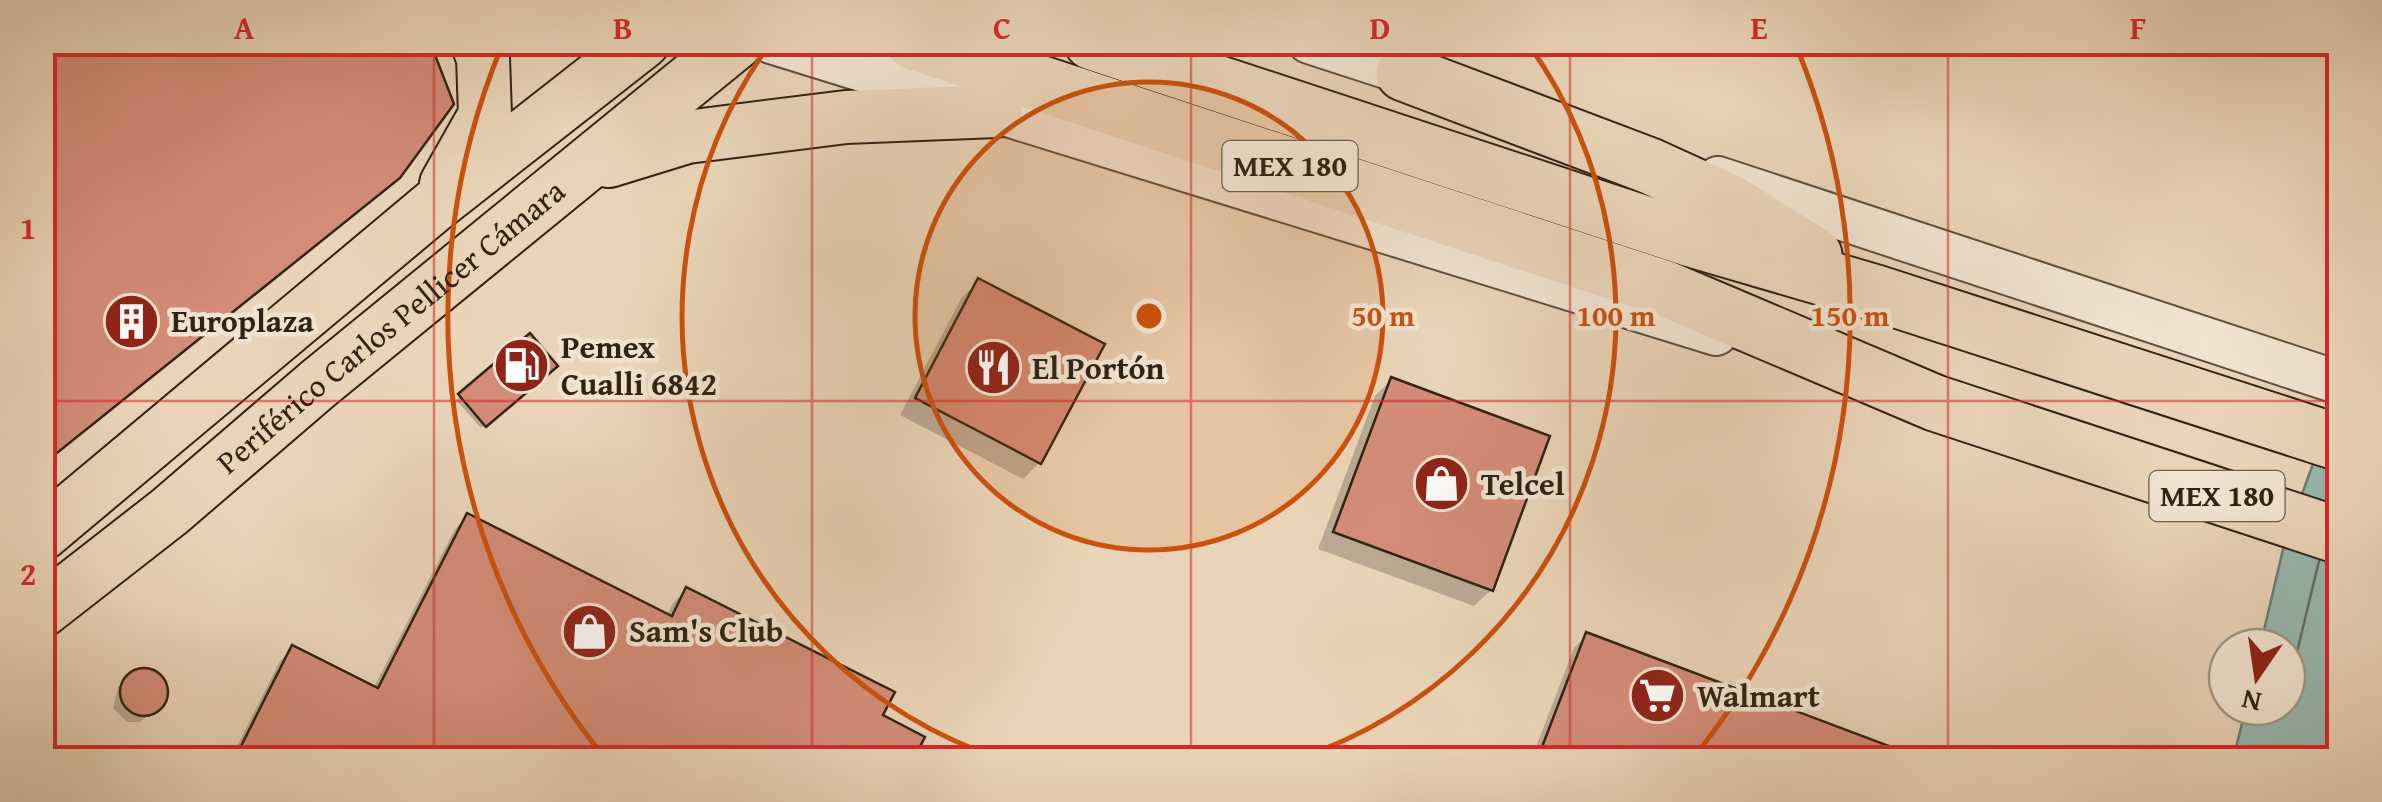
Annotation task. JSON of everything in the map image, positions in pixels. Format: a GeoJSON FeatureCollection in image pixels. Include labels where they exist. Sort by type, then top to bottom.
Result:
{"type":"FeatureCollection","features":[{"type":"Feature","properties":{"kind":"highway","name":"MEX 180"},"geometry":{"type":"LineString","coordinates":[[914,42],[1666,290],[1935,403],[2340,536]]}},
{"type":"Feature","properties":{"kind":"highway","name":"MEX 180"},"geometry":{"type":"LineString","coordinates":[[1092,42],[1688,238],[1876,293],[2340,444]]}},
{"type":"Feature","properties":{"kind":"highway"},"geometry":{"type":"LineString","coordinates":[[1404,73],[1650,166],[1729,202],[1876,293]]}},
{"type":"Feature","properties":{"kind":"main road"},"geometry":{"type":"LineString","coordinates":[[435,205],[485,115],[484,58],[477,42]]}},
{"type":"Feature","properties":{"kind":"main road","name":"Periférico Carlos Pellicer Cámara"},"geometry":{"type":"LineString","coordinates":[[42,534],[435,205],[643,42]]}},
{"type":"Feature","properties":{"kind":"main road","name":"Periférico Carlos Pellicer Cámara"},"geometry":{"type":"LineString","coordinates":[[42,611],[169,512],[318,384],[737,42]]}},
{"type":"Feature","properties":{"kind":"main road"},"geometry":{"type":"LineString","coordinates":[[584,168],[687,136],[846,118],[996,111]]}},
{"type":"Feature","properties":{"kind":"street"},"geometry":{"type":"LineString","coordinates":[[771,42],[1935,403]]}},
{"type":"Feature","properties":{"kind":"street"},"geometry":{"type":"LineString","coordinates":[[1309,42],[2340,382]]}},
{"type":"Feature","properties":{"kind":"water"},"geometry":{"type":"Polygon","coordinates":[[[2339,392],[2339,759],[2233,760],[2241,727],[2307,727],[2307,627],[2265,627],[2285,541],[2339,392]]]}},
{"type":"Feature","properties":{"kind":"building","name":"Europlaza"},"geometry":{"type":"Polygon","coordinates":[[[42,42],[430,42],[454,104],[400,178],[42,465],[42,42]]]}},
{"type":"Feature","properties":{"kind":"building"},"geometry":{"type":"Polygon","coordinates":[[[978,278],[1105,344],[1041,464],[915,398],[978,278]]]}},
{"type":"Feature","properties":{"kind":"building"},"geometry":{"type":"Polygon","coordinates":[[[530,333],[558,366],[486,427],[458,394],[530,333]]]}},
{"type":"Feature","properties":{"kind":"building","name":"Telcel"},"geometry":{"type":"Polygon","coordinates":[[[1391,377],[1550,436],[1493,591],[1333,532],[1391,377]]]}},
{"type":"Feature","properties":{"kind":"building","name":"Sam's Club"},"geometry":{"type":"Polygon","coordinates":[[[467,513],[672,616],[686,587],[895,692],[883,715],[925,737],[913,760],[234,760],[292,645],[378,688],[467,513]]]}},
{"type":"Feature","properties":{"kind":"building","name":"Walmart"},"geometry":{"type":"Polygon","coordinates":[[[1586,632],[1918,757],[1917,760],[1537,760],[1586,632]]]}},
{"type":"Feature","properties":{"kind":"building"},"geometry":{"type":"Polygon","coordinates":[[[144,668],[161,675],[168,692],[161,709],[144,716],[127,709],[120,692],[127,675],[144,668]]]}},
{"type":"Feature","properties":{"kind":"place","name":"Europlaza"},"geometry":{"type":"Point","coordinates":[132,321]}},
{"type":"Feature","properties":{"kind":"place","name":"Pemex Cualli 6842"},"geometry":{"type":"Point","coordinates":[522,365]}},
{"type":"Feature","properties":{"kind":"place","name":"El Portón"},"geometry":{"type":"Point","coordinates":[993,368]}},
{"type":"Feature","properties":{"kind":"place","name":"Telcel"},"geometry":{"type":"Point","coordinates":[1442,484]}},
{"type":"Feature","properties":{"kind":"place","name":"Sam's Club"},"geometry":{"type":"Point","coordinates":[590,631]}},
{"type":"Feature","properties":{"kind":"place","name":"Walmart"},"geometry":{"type":"Point","coordinates":[1658,696]}}]}
